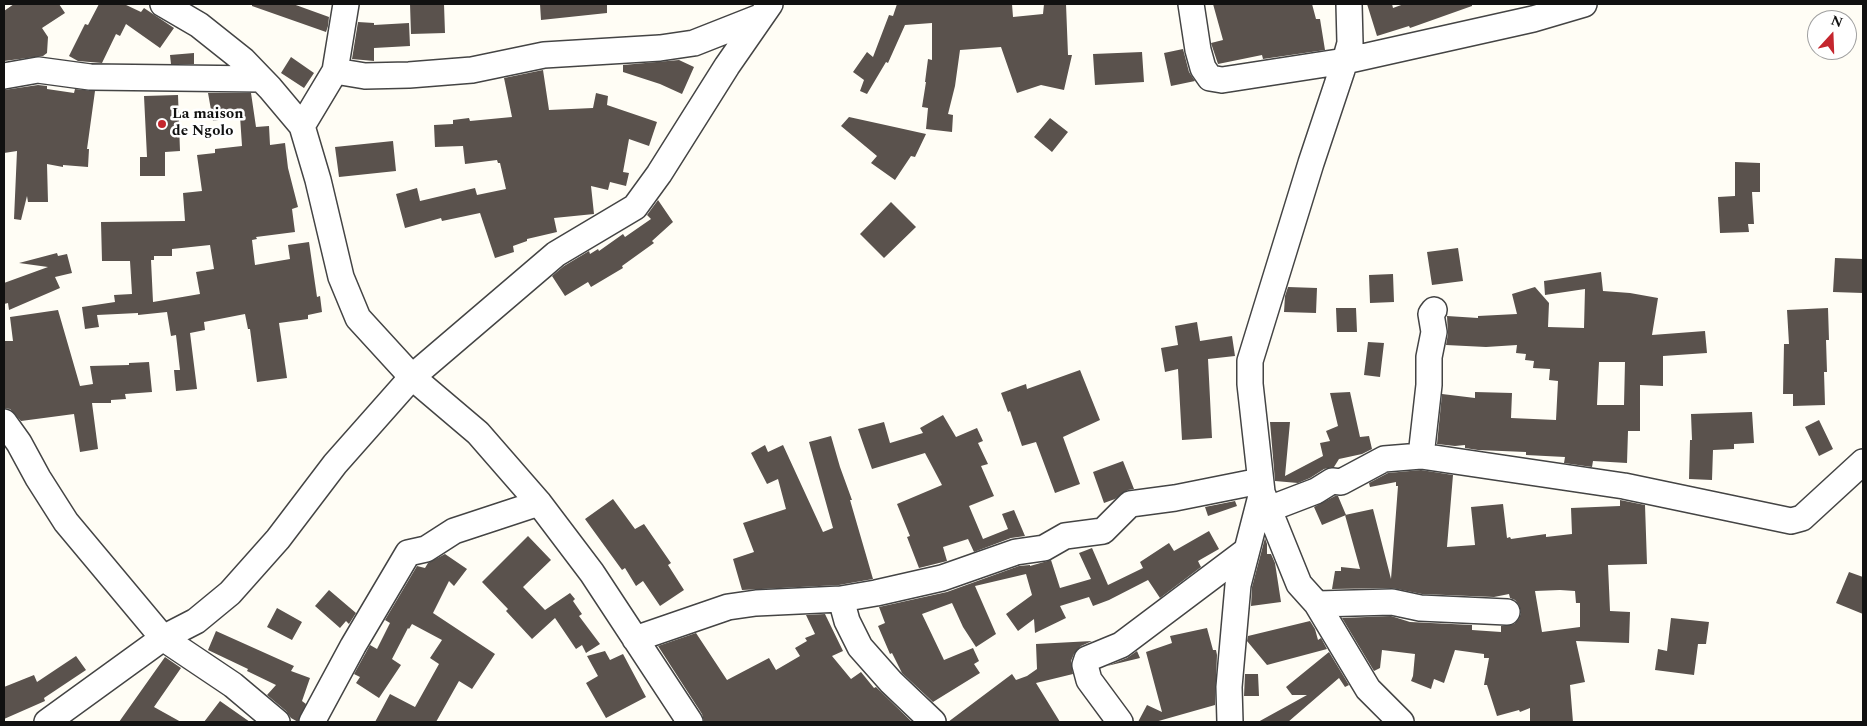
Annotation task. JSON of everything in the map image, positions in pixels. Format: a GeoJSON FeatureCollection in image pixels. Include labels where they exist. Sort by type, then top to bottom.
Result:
{"type":"FeatureCollection","features":[{"type":"Feature","properties":{"kind":"street"},"geometry":{"type":"LineString","coordinates":[[163,4],[199,25],[243,60],[302,126],[318,180],[341,277],[358,318],[412,377],[478,433],[539,503],[592,573],[690,722]]}},
{"type":"Feature","properties":{"kind":"street"},"geometry":{"type":"LineString","coordinates":[[302,126],[335,71],[346,4]]}},
{"type":"Feature","properties":{"kind":"street"},"geometry":{"type":"LineString","coordinates":[[1191,4],[1198,50],[1203,68],[1210,78],[1222,80],[1346,61],[1533,19],[1584,4]]}},
{"type":"Feature","properties":{"kind":"street"},"geometry":{"type":"LineString","coordinates":[[1349,4],[1350,43],[1346,61],[1311,162],[1250,361],[1250,384],[1264,494],[1299,584],[1317,604],[1368,690],[1401,722]]}},
{"type":"Feature","properties":{"kind":"street"},"geometry":{"type":"LineString","coordinates":[[335,71],[365,76],[409,75],[472,70],[544,55],[694,43],[765,10]]}},
{"type":"Feature","properties":{"kind":"street"},"geometry":{"type":"LineString","coordinates":[[47,722],[164,638],[196,621],[230,593],[278,539],[335,464],[412,377],[556,254],[634,207],[659,174],[765,10]]}},
{"type":"Feature","properties":{"kind":"street"},"geometry":{"type":"LineString","coordinates":[[4,76],[38,70],[90,77],[261,78]]}},
{"type":"Feature","properties":{"kind":"street"},"geometry":{"type":"LineString","coordinates":[[1421,456],[1429,385],[1429,357],[1434,332],[1431,314],[1434,310]]}},
{"type":"Feature","properties":{"kind":"street"},"geometry":{"type":"LineString","coordinates":[[4,422],[12,444],[38,478],[66,522],[164,638],[233,685],[277,722]]}},
{"type":"Feature","properties":{"kind":"street"},"geometry":{"type":"LineString","coordinates":[[635,639],[728,607],[756,603],[841,599],[942,578],[1016,552],[1044,548],[1065,536],[1103,531],[1130,504],[1175,498],[1316,491],[1332,481],[1341,482],[1384,459],[1421,456],[1624,486],[1790,521],[1802,518],[1863,462]]}},
{"type":"Feature","properties":{"kind":"street"},"geometry":{"type":"LineString","coordinates":[[1230,722],[1229,686],[1238,585],[1246,551],[1264,494]]}},
{"type":"Feature","properties":{"kind":"street"},"geometry":{"type":"LineString","coordinates":[[312,722],[353,646],[408,553],[426,549],[454,531],[539,503]]}},
{"type":"Feature","properties":{"kind":"street"},"geometry":{"type":"LineString","coordinates":[[1120,722],[1089,680],[1085,665],[1087,659],[1121,645],[1246,551]]}},
{"type":"Feature","properties":{"kind":"street"},"geometry":{"type":"LineString","coordinates":[[841,599],[847,620],[860,647],[891,682],[933,722]]}},
{"type":"Feature","properties":{"kind":"street"},"geometry":{"type":"LineString","coordinates":[[1317,604],[1392,602],[1420,608],[1507,612]]}},
{"type":"Feature","properties":{"kind":"building"},"geometry":{"type":"Polygon","coordinates":[[[14,4],[59,4],[65,13],[42,28],[48,37],[47,53],[43,56],[4,61],[4,11],[14,4]]]}},
{"type":"Feature","properties":{"kind":"building"},"geometry":{"type":"Polygon","coordinates":[[[99,4],[124,4],[141,12],[144,8],[174,28],[160,48],[126,24],[120,36],[116,34],[102,63],[78,61],[69,56],[85,24],[88,25],[99,4]]]}},
{"type":"Feature","properties":{"kind":"building"},"geometry":{"type":"Polygon","coordinates":[[[252,4],[293,4],[329,17],[326,32],[252,6],[252,4]]]}},
{"type":"Feature","properties":{"kind":"building"},"geometry":{"type":"Polygon","coordinates":[[[410,4],[444,4],[445,33],[411,34],[410,4]]]}},
{"type":"Feature","properties":{"kind":"building"},"geometry":{"type":"Polygon","coordinates":[[[540,4],[607,4],[607,13],[541,20],[540,4]]]}},
{"type":"Feature","properties":{"kind":"building"},"geometry":{"type":"Polygon","coordinates":[[[897,4],[1012,4],[1013,17],[1043,14],[1044,4],[1066,4],[1068,55],[1072,55],[1064,90],[1041,85],[1017,93],[1001,47],[960,50],[955,86],[948,114],[953,115],[952,132],[926,129],[928,108],[922,107],[928,59],[932,60],[932,23],[905,25],[888,63],[886,62],[867,94],[860,91],[864,80],[853,72],[867,52],[873,57],[889,15],[893,16],[897,4]]]}},
{"type":"Feature","properties":{"kind":"building"},"geometry":{"type":"Polygon","coordinates":[[[1213,4],[1312,4],[1316,19],[1320,19],[1325,50],[1263,59],[1262,55],[1218,64],[1211,43],[1223,40],[1213,4]]]}},
{"type":"Feature","properties":{"kind":"building"},"geometry":{"type":"Polygon","coordinates":[[[1367,4],[1392,4],[1393,8],[1404,4],[1472,4],[1472,6],[1410,28],[1409,26],[1377,36],[1367,4]]]}},
{"type":"Feature","properties":{"kind":"building"},"geometry":{"type":"Polygon","coordinates":[[[358,22],[374,23],[374,25],[409,23],[410,46],[374,48],[374,61],[352,59],[358,22]]]}},
{"type":"Feature","properties":{"kind":"building"},"geometry":{"type":"Polygon","coordinates":[[[1183,49],[1189,72],[1195,81],[1171,86],[1164,53],[1183,49]]]}},
{"type":"Feature","properties":{"kind":"building"},"geometry":{"type":"Polygon","coordinates":[[[1142,52],[1144,82],[1095,85],[1093,54],[1142,52]]]}},
{"type":"Feature","properties":{"kind":"building"},"geometry":{"type":"Polygon","coordinates":[[[194,53],[194,64],[171,64],[170,55],[194,53]]]}},
{"type":"Feature","properties":{"kind":"building"},"geometry":{"type":"Polygon","coordinates":[[[291,57],[314,73],[304,88],[281,73],[291,57]]]}},
{"type":"Feature","properties":{"kind":"building"},"geometry":{"type":"Polygon","coordinates":[[[679,60],[694,67],[682,94],[660,84],[623,72],[623,65],[679,60]]]}},
{"type":"Feature","properties":{"kind":"building"},"geometry":{"type":"Polygon","coordinates":[[[543,70],[549,110],[593,108],[596,93],[608,96],[607,105],[657,122],[649,146],[629,139],[623,172],[629,173],[626,186],[610,182],[608,190],[591,186],[594,214],[554,218],[557,232],[527,239],[527,241],[513,246],[514,252],[495,258],[480,213],[442,221],[441,218],[405,228],[396,194],[417,188],[420,201],[475,188],[477,195],[506,189],[500,163],[497,160],[465,164],[463,146],[435,147],[434,125],[453,124],[453,120],[469,118],[470,121],[512,117],[504,78],[543,70]]]}},
{"type":"Feature","properties":{"kind":"building"},"geometry":{"type":"Polygon","coordinates":[[[38,85],[47,86],[47,89],[74,93],[75,89],[95,91],[87,149],[89,149],[88,167],[63,165],[63,167],[47,164],[48,202],[28,202],[27,196],[21,220],[14,219],[17,151],[4,153],[4,90],[38,85]]]}},
{"type":"Feature","properties":{"kind":"building"},"geometry":{"type":"Polygon","coordinates":[[[208,93],[251,93],[256,127],[269,126],[270,145],[285,143],[288,168],[298,207],[292,209],[295,232],[256,237],[257,239],[252,240],[255,265],[290,259],[288,245],[309,242],[317,297],[320,296],[322,312],[308,315],[308,319],[279,323],[287,378],[257,382],[250,329],[248,329],[245,314],[204,322],[205,330],[190,333],[197,389],[176,391],[174,370],[180,370],[176,335],[171,336],[167,312],[138,315],[138,313],[97,315],[99,327],[85,329],[82,307],[115,302],[114,295],[132,294],[130,261],[102,261],[101,222],[185,221],[183,193],[202,191],[197,155],[215,153],[215,149],[242,146],[240,116],[213,121],[208,93]],[[210,245],[172,249],[172,256],[154,256],[154,260],[151,260],[153,302],[200,294],[196,272],[214,269],[210,245]]]}},
{"type":"Feature","properties":{"kind":"building","name":"La maison de Ngolo"},"geometry":{"type":"Polygon","coordinates":[[[178,95],[180,151],[165,152],[165,176],[140,176],[140,157],[147,157],[144,96],[178,95]]]}},
{"type":"Feature","properties":{"kind":"building"},"geometry":{"type":"Polygon","coordinates":[[[849,117],[926,134],[915,157],[911,156],[895,180],[871,163],[877,156],[841,126],[849,117]]]}},
{"type":"Feature","properties":{"kind":"building"},"geometry":{"type":"Polygon","coordinates":[[[1050,118],[1068,132],[1052,152],[1034,137],[1050,118]]]}},
{"type":"Feature","properties":{"kind":"building"},"geometry":{"type":"Polygon","coordinates":[[[393,141],[396,171],[339,177],[335,147],[393,141]]]}},
{"type":"Feature","properties":{"kind":"building"},"geometry":{"type":"Polygon","coordinates":[[[1735,162],[1760,163],[1760,192],[1752,192],[1754,224],[1748,224],[1749,232],[1720,233],[1718,197],[1735,196],[1735,162]]]}},
{"type":"Feature","properties":{"kind":"building"},"geometry":{"type":"Polygon","coordinates":[[[658,200],[673,222],[652,241],[654,243],[622,266],[623,268],[591,287],[588,282],[565,296],[552,276],[564,266],[589,251],[590,254],[598,249],[599,251],[623,234],[625,237],[651,219],[647,215],[658,200]]]}},
{"type":"Feature","properties":{"kind":"building"},"geometry":{"type":"Polygon","coordinates":[[[891,202],[916,227],[884,258],[860,234],[891,202]]]}},
{"type":"Feature","properties":{"kind":"building"},"geometry":{"type":"Polygon","coordinates":[[[1458,248],[1463,281],[1432,285],[1427,252],[1458,248]]]}},
{"type":"Feature","properties":{"kind":"building"},"geometry":{"type":"Polygon","coordinates":[[[57,253],[58,256],[67,254],[72,273],[55,277],[60,288],[9,310],[8,303],[4,304],[4,283],[48,267],[19,263],[57,253]]]}},
{"type":"Feature","properties":{"kind":"building"},"geometry":{"type":"Polygon","coordinates":[[[1835,258],[1863,259],[1863,293],[1833,292],[1835,258]]]}},
{"type":"Feature","properties":{"kind":"building"},"geometry":{"type":"Polygon","coordinates":[[[1601,272],[1603,291],[1658,298],[1652,335],[1705,331],[1707,353],[1663,356],[1663,386],[1640,385],[1640,431],[1628,431],[1627,463],[1593,461],[1592,467],[1564,463],[1565,457],[1526,455],[1526,452],[1478,450],[1465,448],[1465,445],[1437,444],[1442,394],[1475,398],[1475,392],[1512,393],[1511,418],[1556,420],[1558,381],[1549,380],[1550,369],[1533,368],[1534,361],[1525,360],[1526,354],[1516,353],[1517,345],[1486,347],[1446,345],[1448,334],[1447,316],[1478,318],[1478,316],[1517,314],[1512,294],[1535,287],[1549,303],[1548,327],[1584,328],[1585,289],[1545,295],[1544,281],[1601,272]],[[1599,362],[1597,405],[1624,405],[1625,362],[1599,362]]]}},
{"type":"Feature","properties":{"kind":"building"},"geometry":{"type":"Polygon","coordinates":[[[1393,274],[1394,302],[1370,303],[1369,275],[1393,274]]]}},
{"type":"Feature","properties":{"kind":"building"},"geometry":{"type":"Polygon","coordinates":[[[1288,287],[1317,288],[1316,313],[1284,312],[1285,296],[1288,287]]]}},
{"type":"Feature","properties":{"kind":"building"},"geometry":{"type":"Polygon","coordinates":[[[1336,308],[1356,308],[1357,332],[1337,332],[1336,308]]]}},
{"type":"Feature","properties":{"kind":"building"},"geometry":{"type":"Polygon","coordinates":[[[1828,308],[1827,372],[1824,372],[1825,405],[1793,406],[1793,394],[1783,394],[1784,344],[1789,344],[1787,310],[1828,308]]]}},
{"type":"Feature","properties":{"kind":"building"},"geometry":{"type":"Polygon","coordinates":[[[58,310],[80,386],[93,384],[90,366],[129,365],[129,363],[149,362],[152,392],[125,394],[126,399],[111,400],[111,403],[92,403],[98,449],[80,452],[74,414],[21,421],[10,409],[4,408],[4,341],[13,341],[10,317],[58,310]]]}},
{"type":"Feature","properties":{"kind":"building"},"geometry":{"type":"Polygon","coordinates":[[[1197,322],[1200,341],[1232,336],[1235,356],[1208,359],[1212,438],[1182,440],[1178,369],[1165,372],[1161,348],[1178,345],[1175,326],[1197,322]]]}},
{"type":"Feature","properties":{"kind":"building"},"geometry":{"type":"Polygon","coordinates":[[[1368,342],[1384,343],[1380,377],[1364,375],[1368,342]]]}},
{"type":"Feature","properties":{"kind":"building"},"geometry":{"type":"Polygon","coordinates":[[[1080,370],[1100,420],[1063,437],[1080,484],[1055,493],[1036,442],[1022,446],[1010,411],[1008,412],[1001,393],[1026,384],[1027,389],[1080,370]]]}},
{"type":"Feature","properties":{"kind":"building"},"geometry":{"type":"Polygon","coordinates":[[[1350,392],[1360,437],[1369,436],[1372,449],[1362,454],[1339,459],[1334,467],[1324,469],[1298,483],[1275,481],[1270,422],[1290,422],[1285,476],[1323,456],[1320,443],[1330,441],[1326,431],[1338,426],[1330,393],[1350,392]]]}},
{"type":"Feature","properties":{"kind":"building"},"geometry":{"type":"Polygon","coordinates":[[[1752,412],[1754,443],[1734,444],[1734,449],[1713,450],[1712,480],[1689,479],[1690,440],[1692,440],[1691,414],[1752,412]]]}},
{"type":"Feature","properties":{"kind":"building"},"geometry":{"type":"Polygon","coordinates":[[[943,415],[956,437],[977,428],[983,441],[978,443],[988,464],[981,466],[994,496],[969,506],[983,539],[1008,529],[1002,514],[1014,510],[1025,536],[1011,538],[974,552],[968,539],[943,547],[947,561],[919,568],[907,537],[910,536],[897,504],[942,485],[925,453],[872,469],[858,429],[884,422],[890,443],[923,433],[920,428],[943,415]]]}},
{"type":"Feature","properties":{"kind":"building"},"geometry":{"type":"Polygon","coordinates":[[[1819,420],[1833,449],[1819,456],[1805,427],[1819,420]]]}},
{"type":"Feature","properties":{"kind":"building"},"geometry":{"type":"Polygon","coordinates":[[[831,436],[852,500],[850,500],[873,579],[839,585],[742,590],[733,559],[754,552],[743,523],[786,509],[778,479],[767,484],[751,453],[765,445],[768,452],[783,445],[823,532],[833,528],[809,442],[831,436]]]}},
{"type":"Feature","properties":{"kind":"building"},"geometry":{"type":"Polygon","coordinates":[[[1123,461],[1134,489],[1128,490],[1115,499],[1104,503],[1093,472],[1123,461]]]}},
{"type":"Feature","properties":{"kind":"building"},"geometry":{"type":"Polygon","coordinates":[[[1421,470],[1453,475],[1447,547],[1475,545],[1471,507],[1503,504],[1507,538],[1510,537],[1511,539],[1546,534],[1546,537],[1572,534],[1571,508],[1620,506],[1620,500],[1645,505],[1647,564],[1608,565],[1610,611],[1630,612],[1629,643],[1576,641],[1585,682],[1570,685],[1573,722],[1530,722],[1530,708],[1520,712],[1519,710],[1497,716],[1487,685],[1484,685],[1489,658],[1484,658],[1484,654],[1455,650],[1444,683],[1434,679],[1431,689],[1411,681],[1415,654],[1382,650],[1380,668],[1374,671],[1342,618],[1391,616],[1410,622],[1472,625],[1472,630],[1501,632],[1501,626],[1514,624],[1519,619],[1521,613],[1519,605],[1510,598],[1509,594],[1494,597],[1422,594],[1392,588],[1332,589],[1335,571],[1341,571],[1341,567],[1360,569],[1345,515],[1373,509],[1391,579],[1398,486],[1396,486],[1396,482],[1370,487],[1369,483],[1388,473],[1421,470]],[[1535,591],[1542,632],[1580,627],[1580,603],[1576,603],[1575,591],[1535,591]]]}},
{"type":"Feature","properties":{"kind":"building"},"geometry":{"type":"Polygon","coordinates":[[[1338,496],[1346,515],[1322,525],[1314,507],[1338,496]]]}},
{"type":"Feature","properties":{"kind":"building"},"geometry":{"type":"Polygon","coordinates":[[[613,499],[635,529],[644,524],[671,563],[668,565],[684,590],[660,606],[643,581],[636,586],[625,568],[622,570],[585,519],[613,499]]]}},
{"type":"Feature","properties":{"kind":"building"},"geometry":{"type":"Polygon","coordinates":[[[1235,501],[1237,506],[1208,516],[1205,507],[1235,501]]]}},
{"type":"Feature","properties":{"kind":"building"},"geometry":{"type":"Polygon","coordinates":[[[1209,531],[1219,549],[1198,561],[1201,567],[1160,598],[1148,580],[1093,606],[1089,597],[1060,606],[1066,618],[1035,633],[1034,619],[1018,631],[1006,614],[1032,595],[1026,574],[975,586],[996,634],[976,647],[963,627],[952,603],[922,614],[944,660],[973,648],[979,661],[974,664],[980,673],[933,702],[902,673],[892,653],[890,654],[878,626],[885,623],[879,607],[947,592],[1019,566],[1030,566],[1051,560],[1060,588],[1091,579],[1079,553],[1092,548],[1108,585],[1143,568],[1140,562],[1169,543],[1174,551],[1209,531]]]}},
{"type":"Feature","properties":{"kind":"building"},"geometry":{"type":"Polygon","coordinates":[[[528,536],[551,560],[523,587],[545,610],[570,593],[582,614],[579,616],[600,644],[586,653],[582,645],[576,649],[555,618],[532,639],[506,611],[508,609],[482,582],[528,536]]]}},
{"type":"Feature","properties":{"kind":"building"},"geometry":{"type":"Polygon","coordinates":[[[1265,538],[1267,554],[1271,554],[1275,563],[1281,602],[1251,606],[1252,587],[1265,538]]]}},
{"type":"Feature","properties":{"kind":"building"},"geometry":{"type":"Polygon","coordinates":[[[445,554],[467,569],[454,586],[449,581],[433,613],[495,654],[472,689],[459,681],[436,722],[375,722],[390,694],[415,707],[439,664],[430,658],[442,640],[412,624],[392,659],[401,665],[379,698],[356,683],[360,677],[354,674],[370,645],[377,649],[390,623],[385,620],[417,566],[425,568],[428,563],[445,554]]]}},
{"type":"Feature","properties":{"kind":"building"},"geometry":{"type":"Polygon","coordinates":[[[1849,572],[1863,577],[1863,614],[1836,603],[1849,572]]]}},
{"type":"Feature","properties":{"kind":"building"},"geometry":{"type":"Polygon","coordinates":[[[329,590],[356,613],[349,624],[346,621],[340,628],[315,606],[329,590]]]}},
{"type":"Feature","properties":{"kind":"building"},"geometry":{"type":"Polygon","coordinates":[[[277,608],[302,622],[292,640],[267,627],[277,608]]]}},
{"type":"Feature","properties":{"kind":"building"},"geometry":{"type":"Polygon","coordinates":[[[825,614],[843,651],[832,656],[851,679],[861,672],[874,688],[876,687],[912,722],[704,722],[702,714],[658,646],[696,633],[727,680],[769,658],[776,670],[800,656],[795,648],[807,641],[805,638],[815,634],[806,615],[825,614]]]}},
{"type":"Feature","properties":{"kind":"building"},"geometry":{"type":"Polygon","coordinates":[[[1671,618],[1709,622],[1706,644],[1698,644],[1694,675],[1655,670],[1658,649],[1667,651],[1671,618]]]}},
{"type":"Feature","properties":{"kind":"building"},"geometry":{"type":"Polygon","coordinates":[[[1310,621],[1315,629],[1318,640],[1321,638],[1327,649],[1267,665],[1247,641],[1248,636],[1310,621]]]}},
{"type":"Feature","properties":{"kind":"building"},"geometry":{"type":"Polygon","coordinates":[[[1207,628],[1213,650],[1216,650],[1217,655],[1215,705],[1155,722],[1138,722],[1147,705],[1162,712],[1146,652],[1172,643],[1170,636],[1207,628]]]}},
{"type":"Feature","properties":{"kind":"building"},"geometry":{"type":"Polygon","coordinates":[[[216,631],[294,666],[291,671],[310,678],[302,701],[306,704],[298,722],[291,718],[286,711],[267,695],[276,685],[208,650],[216,631]]]}},
{"type":"Feature","properties":{"kind":"building"},"geometry":{"type":"Polygon","coordinates":[[[1092,641],[1081,646],[1074,654],[1071,661],[1073,674],[1036,683],[1060,722],[948,722],[1012,674],[1016,680],[1027,676],[1037,669],[1036,644],[1092,641]]]}},
{"type":"Feature","properties":{"kind":"building"},"geometry":{"type":"Polygon","coordinates":[[[605,651],[610,660],[623,654],[646,697],[606,718],[586,683],[598,676],[587,656],[605,651]]]}},
{"type":"Feature","properties":{"kind":"building"},"geometry":{"type":"Polygon","coordinates":[[[1137,651],[1140,658],[1107,666],[1127,658],[1137,651]]]}},
{"type":"Feature","properties":{"kind":"building"},"geometry":{"type":"Polygon","coordinates":[[[1329,652],[1349,685],[1345,687],[1339,678],[1288,722],[1258,722],[1307,695],[1292,695],[1286,687],[1329,652]]]}},
{"type":"Feature","properties":{"kind":"building"},"geometry":{"type":"Polygon","coordinates":[[[76,656],[86,670],[44,698],[45,701],[4,719],[4,687],[34,675],[37,682],[76,656]]]}},
{"type":"Feature","properties":{"kind":"building"},"geometry":{"type":"Polygon","coordinates":[[[165,657],[181,668],[154,707],[181,722],[119,722],[165,657]]]}},
{"type":"Feature","properties":{"kind":"building"},"geometry":{"type":"Polygon","coordinates":[[[1245,674],[1258,674],[1259,696],[1244,696],[1245,674]]]}},
{"type":"Feature","properties":{"kind":"building"},"geometry":{"type":"Polygon","coordinates":[[[220,701],[250,722],[204,722],[220,701]]]}},
{"type":"Feature","properties":{"kind":"place","name":"La maison de Ngolo"},"geometry":{"type":"Point","coordinates":[162,124]}}]}
